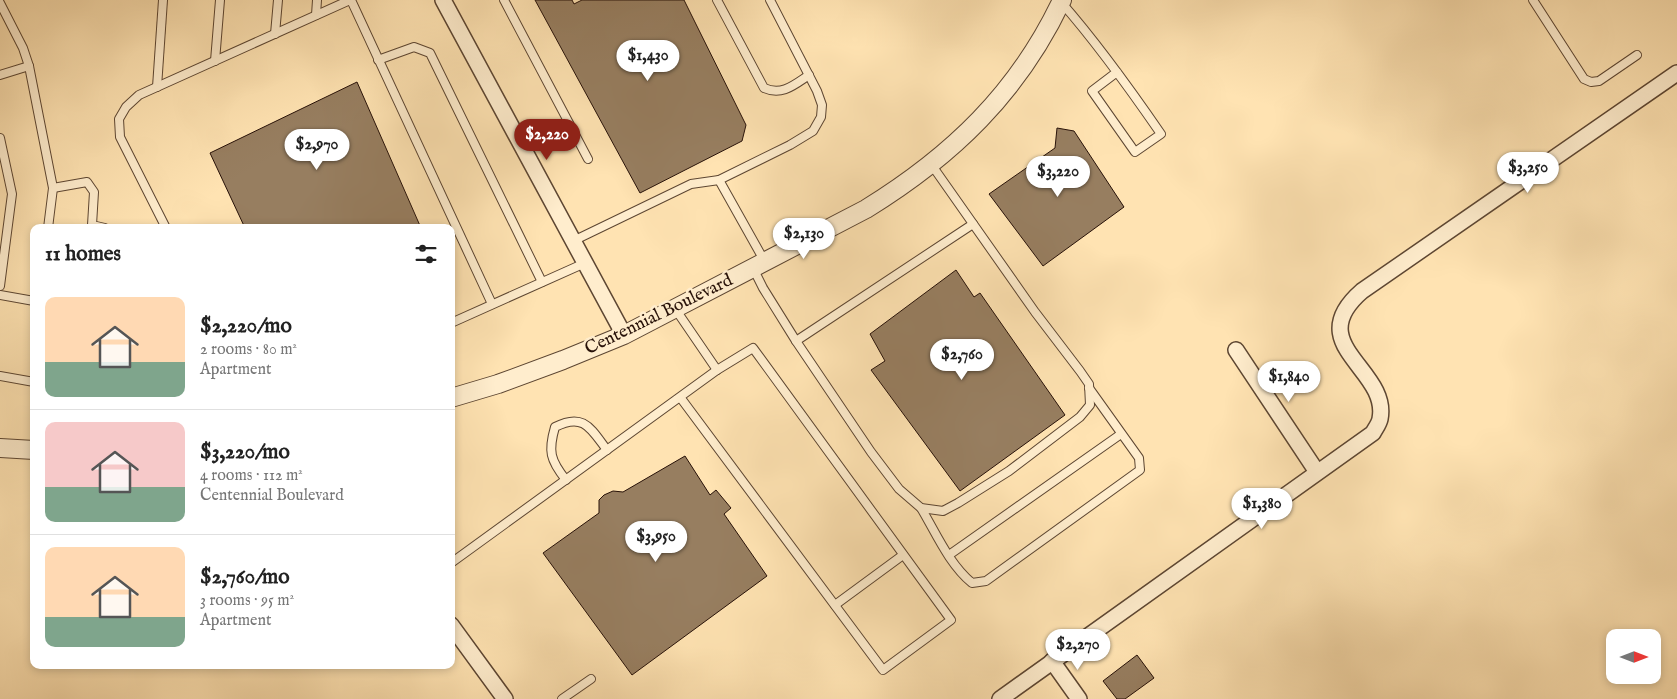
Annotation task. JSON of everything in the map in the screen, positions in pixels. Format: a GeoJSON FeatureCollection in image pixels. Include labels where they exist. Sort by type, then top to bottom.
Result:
{"type":"FeatureCollection","features":[{"type":"Feature","properties":{"kind":"street"},"geometry":{"type":"LineString","coordinates":[[444,0],[624,335]]}},
{"type":"Feature","properties":{"kind":"street","name":"Centennial Boulevard"},"geometry":{"type":"LineString","coordinates":[[455,397],[498,384],[624,335],[676,310],[866,209],[896,190],[969,132],[995,104],[1038,45],[1062,1]]}},
{"type":"Feature","properties":{"kind":"street"},"geometry":{"type":"LineString","coordinates":[[1000,699],[1373,433],[1380,421],[1381,408],[1377,393],[1345,346],[1340,333],[1342,316],[1349,302],[1362,291],[1677,73]]}},
{"type":"Feature","properties":{"kind":"street"},"geometry":{"type":"LineString","coordinates":[[1236,350],[1317,472]]}},
{"type":"Feature","properties":{"kind":"street"},"geometry":{"type":"LineString","coordinates":[[0,448],[30,450]]}},
{"type":"Feature","properties":{"kind":"street"},"geometry":{"type":"LineString","coordinates":[[455,630],[505,699]]}},
{"type":"Feature","properties":{"kind":"street"},"geometry":{"type":"LineString","coordinates":[[1052,661],[1079,699]]}},
{"type":"Feature","properties":{"kind":"lane"},"geometry":{"type":"LineString","coordinates":[[157,87],[163,0]]}},
{"type":"Feature","properties":{"kind":"lane"},"geometry":{"type":"LineString","coordinates":[[215,61],[220,0]]}},
{"type":"Feature","properties":{"kind":"lane"},"geometry":{"type":"LineString","coordinates":[[275,34],[278,0]]}},
{"type":"Feature","properties":{"kind":"lane"},"geometry":{"type":"LineString","coordinates":[[316,16],[317,0]]}},
{"type":"Feature","properties":{"kind":"lane"},"geometry":{"type":"LineString","coordinates":[[164,224],[120,137],[119,119],[126,107],[140,95],[350,0],[455,224]]}},
{"type":"Feature","properties":{"kind":"lane"},"geometry":{"type":"LineString","coordinates":[[504,0],[588,159]]}},
{"type":"Feature","properties":{"kind":"lane"},"geometry":{"type":"LineString","coordinates":[[717,0],[764,88],[773,92],[789,89],[809,75]]}},
{"type":"Feature","properties":{"kind":"lane"},"geometry":{"type":"LineString","coordinates":[[573,241],[691,184],[719,180],[790,145],[812,131],[821,117],[822,105],[809,75],[770,0]]}},
{"type":"Feature","properties":{"kind":"lane"},"geometry":{"type":"LineString","coordinates":[[1534,0],[1584,79],[1591,82],[1599,81],[1637,55]]}},
{"type":"Feature","properties":{"kind":"lane"},"geometry":{"type":"LineString","coordinates":[[1062,1],[1089,34],[1117,72],[1161,134],[1135,152],[1092,91],[1117,72]]}},
{"type":"Feature","properties":{"kind":"lane"},"geometry":{"type":"LineString","coordinates":[[0,3],[23,48],[29,66],[53,188],[48,224]]}},
{"type":"Feature","properties":{"kind":"lane"},"geometry":{"type":"LineString","coordinates":[[378,60],[414,47],[430,53],[542,282]]}},
{"type":"Feature","properties":{"kind":"lane"},"geometry":{"type":"LineString","coordinates":[[0,75],[29,66]]}},
{"type":"Feature","properties":{"kind":"lane"},"geometry":{"type":"LineString","coordinates":[[0,138],[12,194],[0,286]]}},
{"type":"Feature","properties":{"kind":"lane"},"geometry":{"type":"LineString","coordinates":[[921,508],[943,511],[1009,470],[1080,416],[1090,405],[1089,384],[1035,312],[931,164]]}},
{"type":"Feature","properties":{"kind":"lane"},"geometry":{"type":"LineString","coordinates":[[719,180],[759,265],[763,288],[796,341],[871,452],[900,489],[921,508],[949,555],[972,582],[986,581],[1140,470],[1139,458],[1089,388]]}},
{"type":"Feature","properties":{"kind":"lane"},"geometry":{"type":"LineString","coordinates":[[53,188],[87,182],[94,192],[92,224]]}},
{"type":"Feature","properties":{"kind":"lane"},"geometry":{"type":"LineString","coordinates":[[796,341],[973,224]]}},
{"type":"Feature","properties":{"kind":"lane"},"geometry":{"type":"LineString","coordinates":[[455,225],[492,304]]}},
{"type":"Feature","properties":{"kind":"lane"},"geometry":{"type":"LineString","coordinates":[[455,321],[585,263]]}},
{"type":"Feature","properties":{"kind":"lane"},"geometry":{"type":"LineString","coordinates":[[0,295],[30,300]]}},
{"type":"Feature","properties":{"kind":"lane"},"geometry":{"type":"LineString","coordinates":[[676,310],[717,370]]}},
{"type":"Feature","properties":{"kind":"lane"},"geometry":{"type":"LineString","coordinates":[[455,560],[717,370],[753,348],[952,620],[883,670],[680,397]]}},
{"type":"Feature","properties":{"kind":"lane"},"geometry":{"type":"LineString","coordinates":[[0,376],[30,381]]}},
{"type":"Feature","properties":{"kind":"lane"},"geometry":{"type":"LineString","coordinates":[[566,480],[558,470],[551,455],[552,437],[555,427],[566,421],[582,422],[591,429],[607,450]]}},
{"type":"Feature","properties":{"kind":"lane"},"geometry":{"type":"LineString","coordinates":[[949,555],[1121,434]]}},
{"type":"Feature","properties":{"kind":"lane"},"geometry":{"type":"LineString","coordinates":[[835,605],[903,555]]}},
{"type":"Feature","properties":{"kind":"lane"},"geometry":{"type":"LineString","coordinates":[[562,699],[591,679]]}},
{"type":"Feature","properties":{"kind":"building"},"geometry":{"type":"Polygon","coordinates":[[[535,0],[572,0],[574,4],[582,0],[684,0],[746,125],[742,141],[640,193],[535,0]]]}},
{"type":"Feature","properties":{"kind":"building"},"geometry":{"type":"Polygon","coordinates":[[[357,82],[419,224],[243,224],[210,153],[357,82]]]}},
{"type":"Feature","properties":{"kind":"building"},"geometry":{"type":"Polygon","coordinates":[[[1057,128],[1074,131],[1124,207],[1043,266],[989,194],[1055,148],[1057,128]]]}},
{"type":"Feature","properties":{"kind":"building"},"geometry":{"type":"Polygon","coordinates":[[[956,270],[974,297],[980,293],[1065,415],[960,491],[871,370],[885,361],[870,334],[956,270]]]}},
{"type":"Feature","properties":{"kind":"building"},"geometry":{"type":"Polygon","coordinates":[[[685,456],[710,495],[716,490],[731,508],[724,514],[767,576],[632,675],[543,553],[599,513],[599,500],[604,495],[613,491],[623,492],[685,456]]]}},
{"type":"Feature","properties":{"kind":"building"},"geometry":{"type":"Polygon","coordinates":[[[1137,655],[1154,678],[1125,699],[1117,699],[1103,681],[1137,655]]]}}]}
